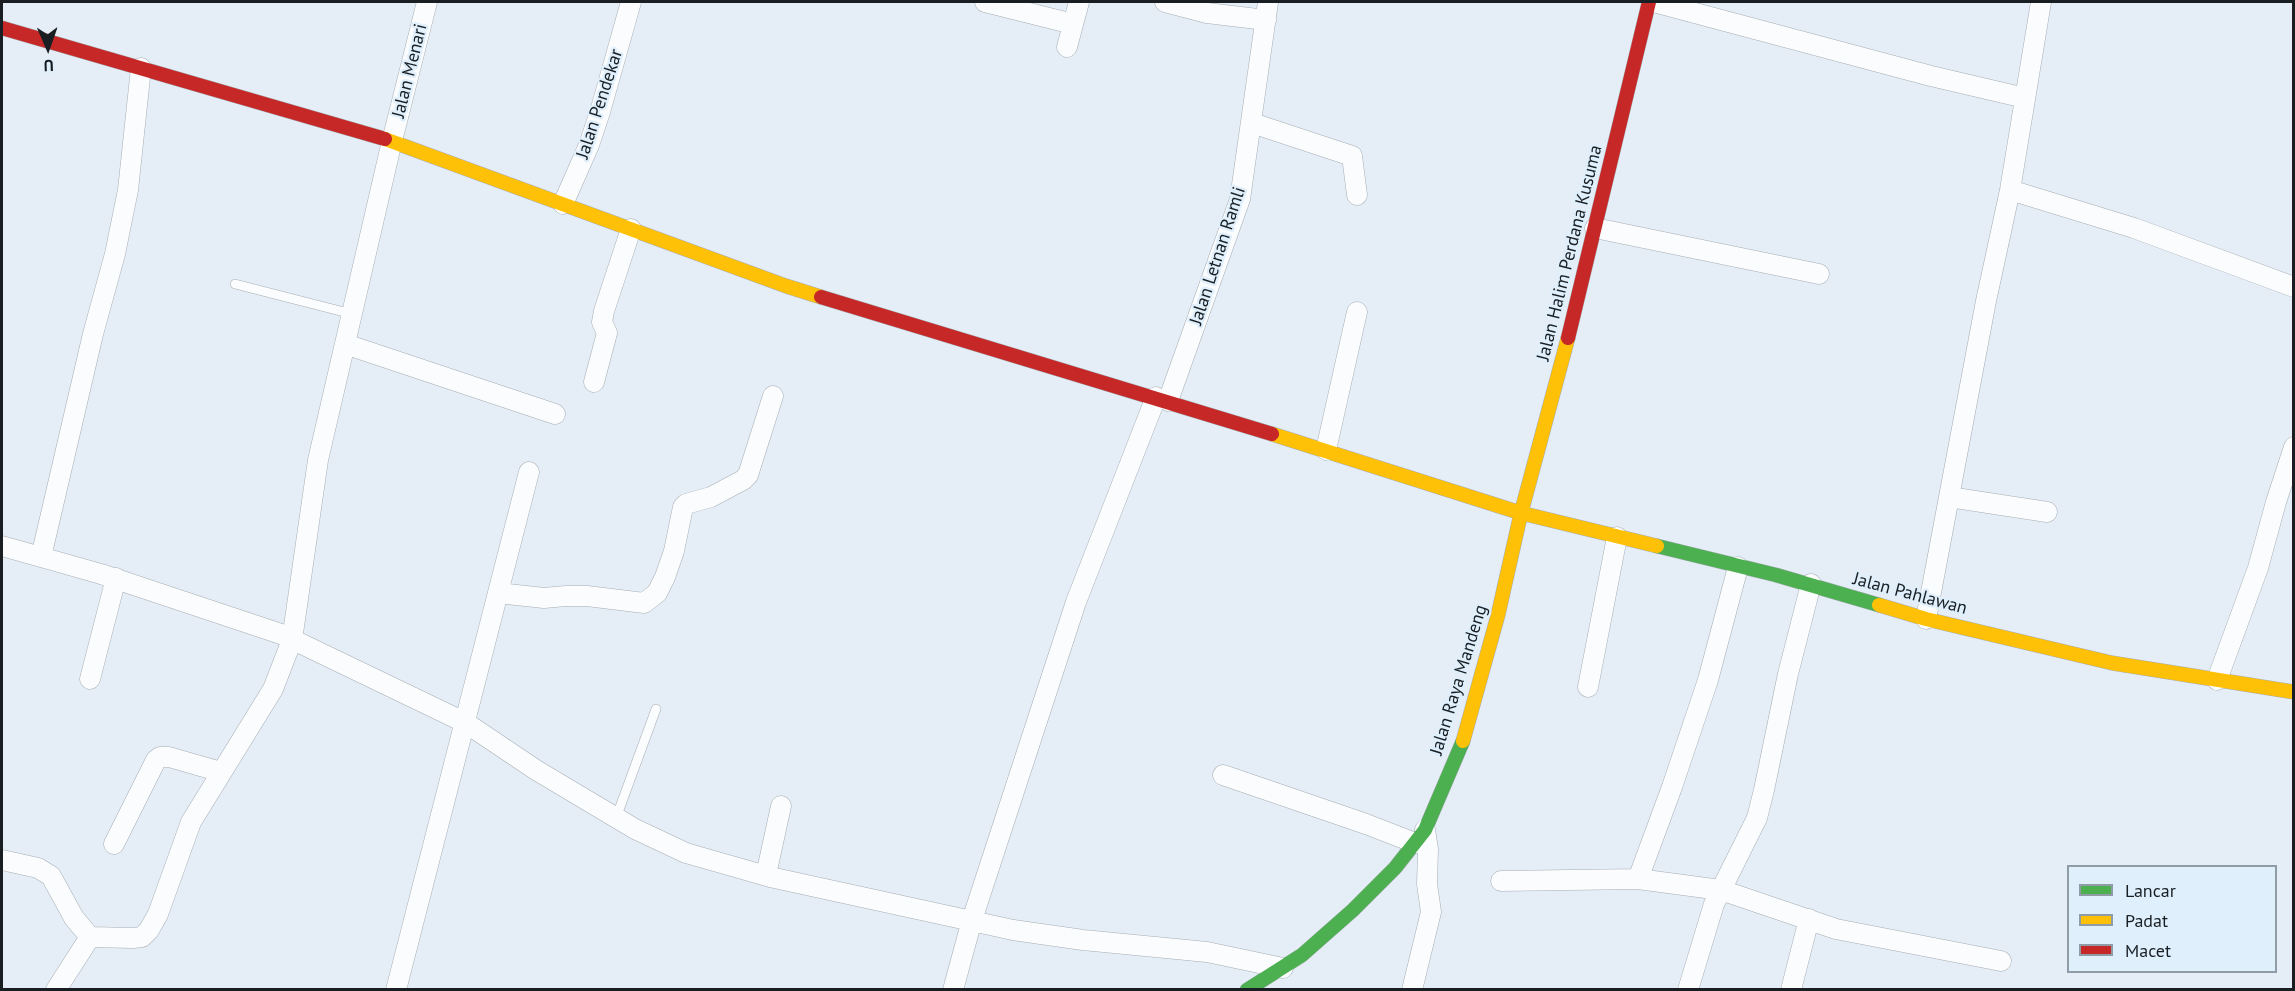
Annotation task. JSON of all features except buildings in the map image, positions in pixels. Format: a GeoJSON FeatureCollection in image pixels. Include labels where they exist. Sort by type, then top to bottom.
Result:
{"type":"FeatureCollection","features":[{"type":"Feature","properties":{"kind":"main road","name":"Jalan Halim Perdana Kusuma"},"geometry":{"type":"LineString","coordinates":[[1521,513],[1595,228],[1649,2]]}},
{"type":"Feature","properties":{"kind":"main road","name":"Jalan Pahlawan"},"geometry":{"type":"LineString","coordinates":[[2,28],[392,141],[786,286],[1162,399],[1521,513],[1811,584],[1926,619],[2112,663],[2294,692]]}},
{"type":"Feature","properties":{"kind":"main road","name":"Jalan Raya Mandeng"},"geometry":{"type":"LineString","coordinates":[[1247,990],[1302,955],[1353,910],[1395,868],[1420,837],[1463,740],[1498,615],[1521,513]]}},
{"type":"Feature","properties":{"kind":"street","name":"Jalan Menari"},"geometry":{"type":"LineString","coordinates":[[90,938],[142,937],[150,930],[158,914],[191,822],[273,689],[292,640],[318,460],[392,141],[427,2]]}},
{"type":"Feature","properties":{"kind":"street","name":"Jalan Pendekar"},"geometry":{"type":"LineString","coordinates":[[563,204],[589,145],[631,2]]}},
{"type":"Feature","properties":{"kind":"street"},"geometry":{"type":"LineString","coordinates":[[985,2],[1073,24]]}},
{"type":"Feature","properties":{"kind":"street"},"geometry":{"type":"LineString","coordinates":[[1067,46],[1079,2]]}},
{"type":"Feature","properties":{"kind":"street"},"geometry":{"type":"LineString","coordinates":[[1165,2],[1207,13],[1267,11]]}},
{"type":"Feature","properties":{"kind":"street"},"geometry":{"type":"LineString","coordinates":[[1654,2],[1931,76],[2025,98]]}},
{"type":"Feature","properties":{"kind":"street"},"geometry":{"type":"LineString","coordinates":[[1926,619],[1948,497],[2010,190],[2041,2]]}},
{"type":"Feature","properties":{"kind":"street","name":"Jalan Letnan Ramli"},"geometry":{"type":"LineString","coordinates":[[953,990],[972,920],[1076,602],[1162,399],[1240,199],[1267,11]]}},
{"type":"Feature","properties":{"kind":"street"},"geometry":{"type":"LineString","coordinates":[[41,557],[93,334],[115,254],[128,190],[141,68]]}},
{"type":"Feature","properties":{"kind":"street"},"geometry":{"type":"LineString","coordinates":[[1252,123],[1352,156],[1357,195]]}},
{"type":"Feature","properties":{"kind":"street"},"geometry":{"type":"LineString","coordinates":[[2010,190],[2134,228],[2294,287]]}},
{"type":"Feature","properties":{"kind":"street"},"geometry":{"type":"LineString","coordinates":[[1595,228],[1819,274]]}},
{"type":"Feature","properties":{"kind":"street"},"geometry":{"type":"LineString","coordinates":[[594,382],[607,333],[602,322],[604,312],[631,229]]}},
{"type":"Feature","properties":{"kind":"street"},"geometry":{"type":"LineString","coordinates":[[1326,450],[1357,312]]}},
{"type":"Feature","properties":{"kind":"street"},"geometry":{"type":"LineString","coordinates":[[345,344],[555,414]]}},
{"type":"Feature","properties":{"kind":"street"},"geometry":{"type":"LineString","coordinates":[[498,593],[544,598],[587,596],[644,603],[657,593],[665,577],[674,551],[683,507],[686,504],[711,497],[748,475],[773,396]]}},
{"type":"Feature","properties":{"kind":"street"},"geometry":{"type":"LineString","coordinates":[[2217,680],[2258,568],[2294,447]]}},
{"type":"Feature","properties":{"kind":"street"},"geometry":{"type":"LineString","coordinates":[[396,990],[529,471]]}},
{"type":"Feature","properties":{"kind":"street"},"geometry":{"type":"LineString","coordinates":[[1948,497],[2047,512]]}},
{"type":"Feature","properties":{"kind":"street"},"geometry":{"type":"LineString","coordinates":[[1588,687],[1617,537]]}},
{"type":"Feature","properties":{"kind":"street"},"geometry":{"type":"LineString","coordinates":[[2,546],[116,579],[281,634],[466,723],[536,770],[616,818],[658,842],[686,853],[766,875],[1013,930],[1207,952],[1283,968]]}},
{"type":"Feature","properties":{"kind":"street"},"geometry":{"type":"LineString","coordinates":[[1638,879],[1708,680],[1738,567]]}},
{"type":"Feature","properties":{"kind":"street"},"geometry":{"type":"LineString","coordinates":[[90,680],[116,579]]}},
{"type":"Feature","properties":{"kind":"street"},"geometry":{"type":"LineString","coordinates":[[1688,990],[1714,904],[1756,818],[1811,584]]}},
{"type":"Feature","properties":{"kind":"street"},"geometry":{"type":"LineString","coordinates":[[114,844],[156,760],[160,757],[169,757],[221,772]]}},
{"type":"Feature","properties":{"kind":"street"},"geometry":{"type":"LineString","coordinates":[[1223,775],[1366,824],[1420,837],[1428,849],[1427,884],[1431,912],[1412,990]]}},
{"type":"Feature","properties":{"kind":"street"},"geometry":{"type":"LineString","coordinates":[[766,875],[781,806]]}},
{"type":"Feature","properties":{"kind":"street"},"geometry":{"type":"LineString","coordinates":[[2,860],[38,868],[51,876],[67,907],[90,938],[56,990]]}},
{"type":"Feature","properties":{"kind":"street"},"geometry":{"type":"LineString","coordinates":[[1501,881],[1638,879],[1720,890],[1836,929],[2001,961]]}},
{"type":"Feature","properties":{"kind":"street"},"geometry":{"type":"LineString","coordinates":[[1791,990],[1809,919]]}},
{"type":"Feature","properties":{"kind":"lane"},"geometry":{"type":"LineString","coordinates":[[235,284],[352,314]]}},
{"type":"Feature","properties":{"kind":"lane"},"geometry":{"type":"LineString","coordinates":[[616,818],[656,709]]}},
{"type":"Feature","properties":{"kind":"traffic: fast"},"geometry":{"type":"LineString","coordinates":[[1657,546],[1776,575],[1879,605]]}},
{"type":"Feature","properties":{"kind":"traffic: fast"},"geometry":{"type":"LineString","coordinates":[[1247,990],[1302,955],[1353,910],[1395,868],[1425,830],[1463,741]]}},
{"type":"Feature","properties":{"kind":"traffic: slow"},"geometry":{"type":"LineString","coordinates":[[385,139],[821,297]]}},
{"type":"Feature","properties":{"kind":"traffic: slow"},"geometry":{"type":"LineString","coordinates":[[1463,741],[1498,615],[1521,513],[1568,338]]}},
{"type":"Feature","properties":{"kind":"traffic: slow"},"geometry":{"type":"LineString","coordinates":[[1272,434],[1521,513],[1657,546]]}},
{"type":"Feature","properties":{"kind":"traffic: slow"},"geometry":{"type":"LineString","coordinates":[[1879,605],[1926,619],[2112,663],[2294,692]]}},
{"type":"Feature","properties":{"kind":"traffic: jam"},"geometry":{"type":"LineString","coordinates":[[1568,338],[1649,2]]}},
{"type":"Feature","properties":{"kind":"traffic: jam"},"geometry":{"type":"LineString","coordinates":[[2,28],[385,139]]}},
{"type":"Feature","properties":{"kind":"traffic: jam"},"geometry":{"type":"LineString","coordinates":[[821,297],[1272,434]]}}]}
